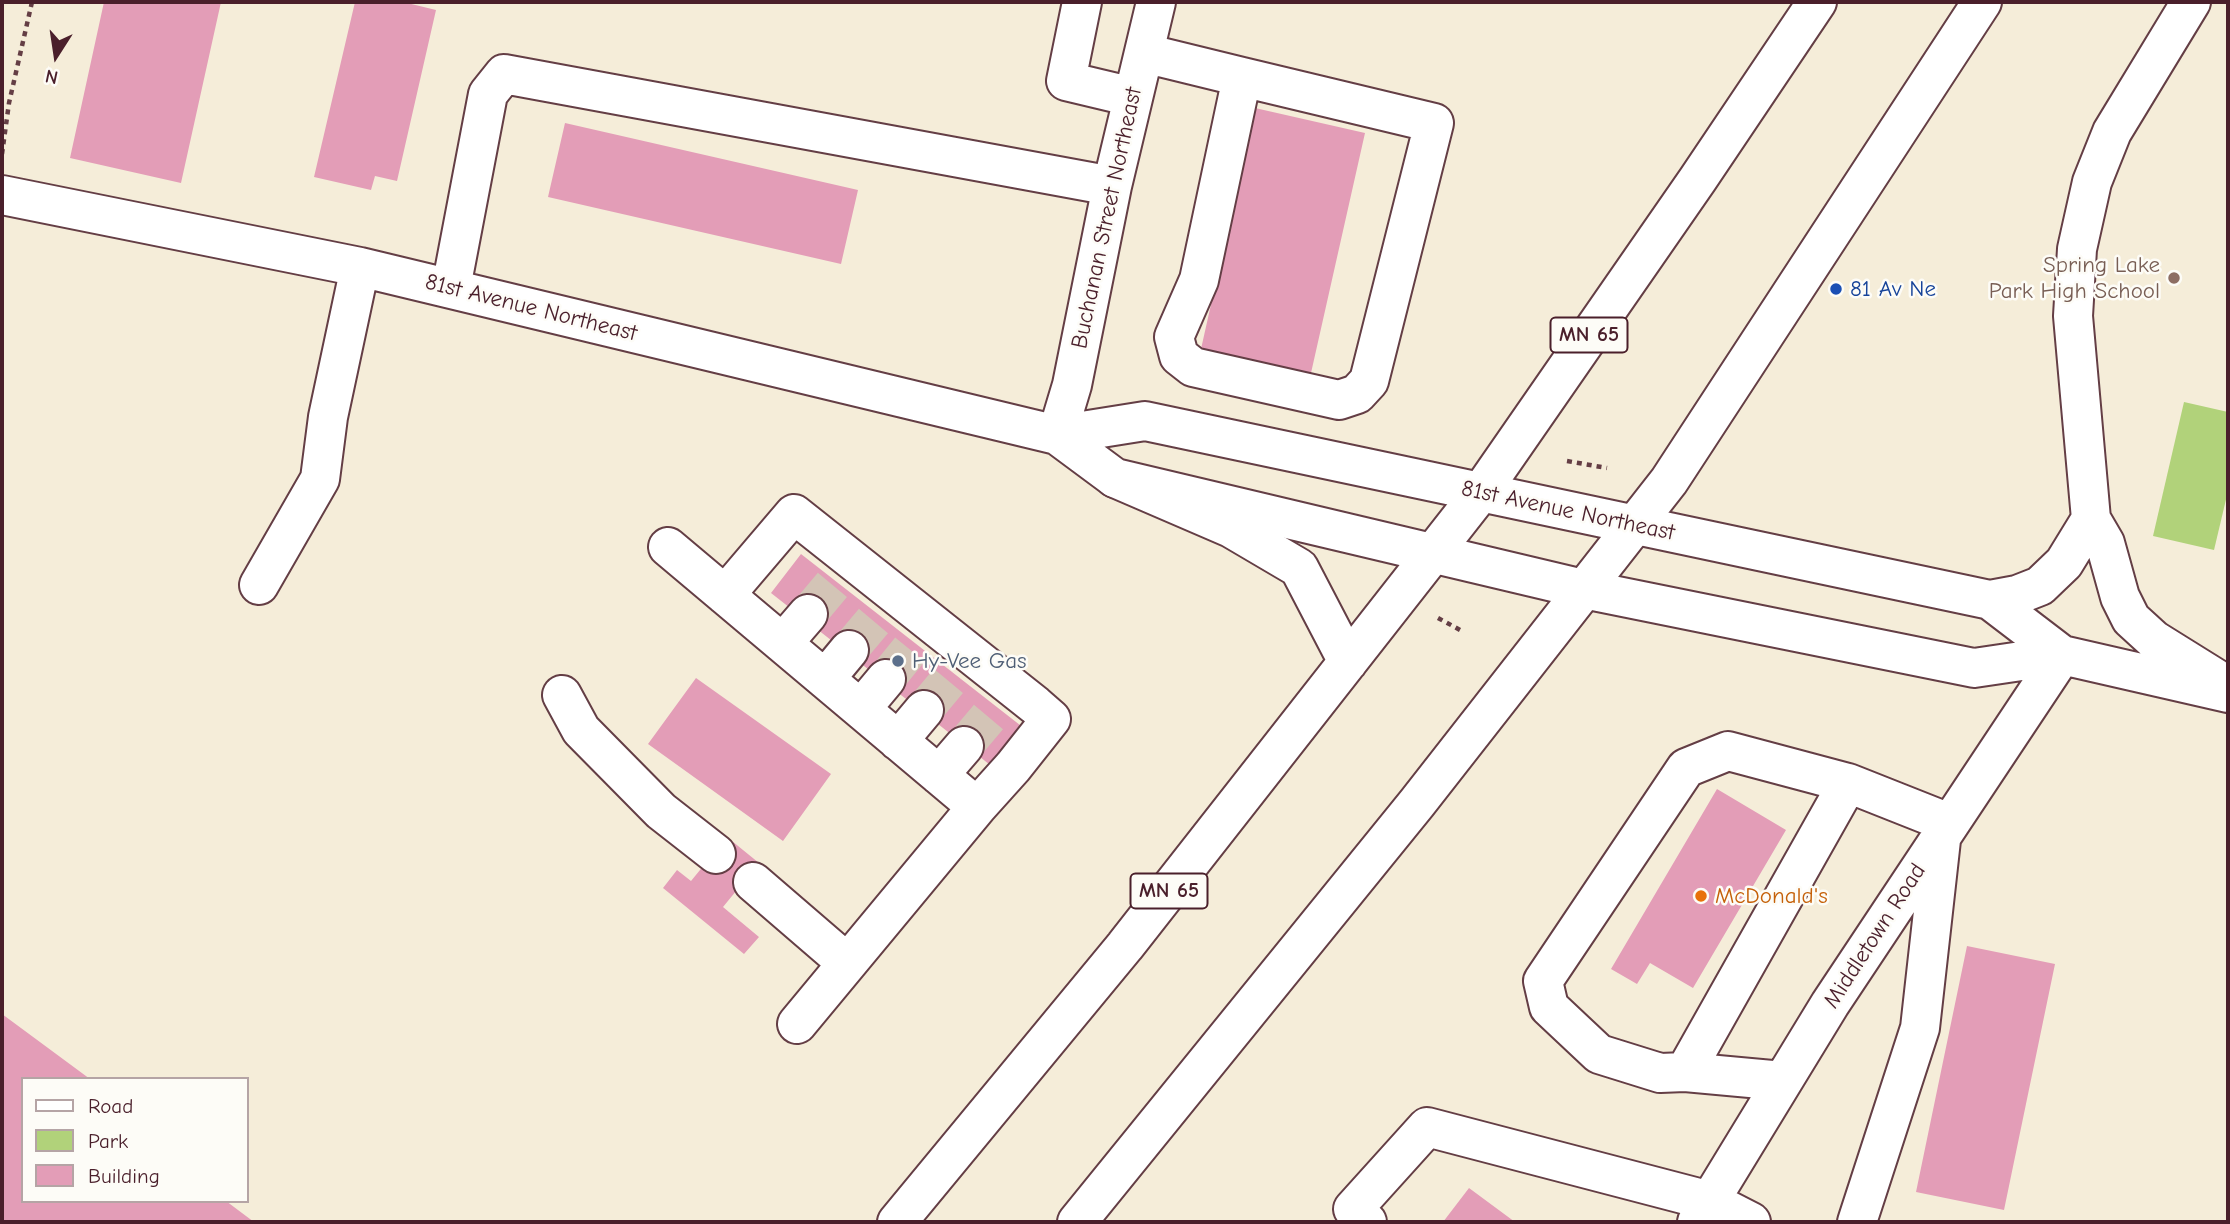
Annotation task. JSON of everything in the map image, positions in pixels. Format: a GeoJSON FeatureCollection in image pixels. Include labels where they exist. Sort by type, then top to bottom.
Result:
{"type":"FeatureCollection","features":[{"type":"Feature","properties":{"kind":"main road"},"geometry":{"type":"LineString","coordinates":[[1082,2],[1066,81],[1133,97]]}},
{"type":"Feature","properties":{"kind":"main road","name":"Buchanan Street Northeast"},"geometry":{"type":"LineString","coordinates":[[1056,435],[1072,385],[1112,186],[1156,2]]}},
{"type":"Feature","properties":{"kind":"main road","name":"MN 65"},"geometry":{"type":"LineString","coordinates":[[897,1222],[1125,946],[1480,492],[1698,179],[1817,2]]}},
{"type":"Feature","properties":{"kind":"main road"},"geometry":{"type":"LineString","coordinates":[[1077,1222],[1417,803],[1673,476],[1982,2]]}},
{"type":"Feature","properties":{"kind":"main road"},"geometry":{"type":"LineString","coordinates":[[2190,2],[2112,132],[2092,182],[2077,249],[2073,316],[2091,519],[2105,543],[2120,597],[2131,619],[2154,640],[2228,687]]}},
{"type":"Feature","properties":{"kind":"main road"},"geometry":{"type":"LineString","coordinates":[[1144,53],[1434,123],[1369,381],[1357,394],[1339,400],[1193,367],[1179,356],[1174,337],[1199,281],[1242,77]]}},
{"type":"Feature","properties":{"kind":"main road"},"geometry":{"type":"LineString","coordinates":[[451,288],[488,93],[504,74],[1112,186]]}},
{"type":"Feature","properties":{"kind":"main road","name":"81st Avenue Northeast"},"geometry":{"type":"LineString","coordinates":[[2,195],[360,267],[1056,435],[1115,478],[1583,589],[1974,668],[2062,655],[2228,692]]}},
{"type":"Feature","properties":{"kind":"main road"},"geometry":{"type":"LineString","coordinates":[[259,585],[320,479],[328,416],[360,267]]}},
{"type":"Feature","properties":{"kind":"main road","name":"81st Avenue Northeast"},"geometry":{"type":"LineString","coordinates":[[1056,435],[1145,421],[1990,600],[2062,655]]}},
{"type":"Feature","properties":{"kind":"main road"},"geometry":{"type":"LineString","coordinates":[[1115,478],[1231,528],[1299,568],[1348,662]]}},
{"type":"Feature","properties":{"kind":"main road"},"geometry":{"type":"LineString","coordinates":[[726,595],[794,514],[846,569],[1005,698],[1051,719],[797,1024]]}},
{"type":"Feature","properties":{"kind":"main road"},"geometry":{"type":"LineString","coordinates":[[1990,600],[2017,595],[2040,586],[2064,563],[2091,519]]}},
{"type":"Feature","properties":{"kind":"main road"},"geometry":{"type":"LineString","coordinates":[[668,547],[977,807]]}},
{"type":"Feature","properties":{"kind":"main road"},"geometry":{"type":"LineString","coordinates":[[783,643],[808,614]]}},
{"type":"Feature","properties":{"kind":"main road"},"geometry":{"type":"LineString","coordinates":[[825,679],[849,650]]}},
{"type":"Feature","properties":{"kind":"main road","name":"Middletown Road"},"geometry":{"type":"LineString","coordinates":[[1704,1211],[1830,1004],[2062,655]]}},
{"type":"Feature","properties":{"kind":"main road"},"geometry":{"type":"LineString","coordinates":[[861,709],[886,679]]}},
{"type":"Feature","properties":{"kind":"main road"},"geometry":{"type":"LineString","coordinates":[[562,695],[581,730],[661,811],[716,854]]}},
{"type":"Feature","properties":{"kind":"main road"},"geometry":{"type":"LineString","coordinates":[[898,741],[924,710]]}},
{"type":"Feature","properties":{"kind":"main road"},"geometry":{"type":"LineString","coordinates":[[939,775],[964,746]]}},
{"type":"Feature","properties":{"kind":"main road"},"geometry":{"type":"LineString","coordinates":[[1783,1081],[1685,1072],[1660,1073],[1599,1054],[1549,1007],[1543,981],[1686,768],[1728,751],[1848,783],[1945,829],[1920,1028],[1857,1222]]}},
{"type":"Feature","properties":{"kind":"main road"},"geometry":{"type":"LineString","coordinates":[[1685,1072],[1848,783]]}},
{"type":"Feature","properties":{"kind":"main road"},"geometry":{"type":"LineString","coordinates":[[752,882],[847,963]]}},
{"type":"Feature","properties":{"kind":"main road"},"geometry":{"type":"LineString","coordinates":[[1367,1222],[1353,1209],[1427,1127],[1704,1211],[1751,1222]]}},
{"type":"Feature","properties":{"kind":"path"},"geometry":{"type":"LineString","coordinates":[[2,154],[9,103],[32,2]]}},
{"type":"Feature","properties":{"kind":"path"},"geometry":{"type":"LineString","coordinates":[[1567,461],[1607,468]]}},
{"type":"Feature","properties":{"kind":"path"},"geometry":{"type":"LineString","coordinates":[[1438,618],[1462,631]]}},
{"type":"Feature","properties":{"kind":"green space"},"geometry":{"type":"Polygon","coordinates":[[[2184,402],[2228,412],[2228,491],[2214,550],[2153,536],[2184,402]]]}},
{"type":"Feature","properties":{"kind":"building"},"geometry":{"type":"Polygon","coordinates":[[[104,2],[221,2],[181,183],[70,158],[104,2]]]}},
{"type":"Feature","properties":{"kind":"building"},"geometry":{"type":"Polygon","coordinates":[[[355,2],[403,2],[436,10],[397,181],[375,176],[371,190],[314,177],[355,2]]]}},
{"type":"Feature","properties":{"kind":"building"},"geometry":{"type":"Polygon","coordinates":[[[1255,108],[1365,133],[1311,373],[1201,349],[1255,108]]]}},
{"type":"Feature","properties":{"kind":"building"},"geometry":{"type":"Polygon","coordinates":[[[565,123],[858,190],[841,264],[548,197],[565,123]]]}},
{"type":"Feature","properties":{"kind":"building","name":"Hy-Vee Gas"},"geometry":{"type":"Polygon","coordinates":[[[801,554],[1025,729],[994,768],[771,593],[801,554]]]}},
{"type":"Feature","properties":{"kind":"building"},"geometry":{"type":"Polygon","coordinates":[[[696,678],[831,774],[783,841],[648,744],[696,678]]]}},
{"type":"Feature","properties":{"kind":"building","name":"McDonald's"},"geometry":{"type":"Polygon","coordinates":[[[1717,789],[1786,830],[1693,988],[1650,963],[1637,984],[1611,969],[1717,789]]]}},
{"type":"Feature","properties":{"kind":"building"},"geometry":{"type":"Polygon","coordinates":[[[727,837],[759,863],[723,907],[759,937],[744,954],[663,888],[677,870],[691,881],[727,837]]]}},
{"type":"Feature","properties":{"kind":"building"},"geometry":{"type":"Polygon","coordinates":[[[1967,946],[2055,964],[2004,1210],[1916,1192],[1967,946]]]}},
{"type":"Feature","properties":{"kind":"building"},"geometry":{"type":"Polygon","coordinates":[[[2,1014],[87,1077],[21,1077],[21,1203],[229,1203],[254,1222],[2,1222],[2,1014]]]}},
{"type":"Feature","properties":{"kind":"building"},"geometry":{"type":"Polygon","coordinates":[[[1469,1188],[1515,1222],[1443,1222],[1469,1188]]]}},
{"type":"Feature","properties":{"kind":"tunnel"},"geometry":{"type":"LineString","coordinates":[[808,614],[839,577]]}},
{"type":"Feature","properties":{"kind":"tunnel"},"geometry":{"type":"LineString","coordinates":[[849,650],[881,612]]}},
{"type":"Feature","properties":{"kind":"tunnel"},"geometry":{"type":"LineString","coordinates":[[886,679],[916,642]]}},
{"type":"Feature","properties":{"kind":"tunnel"},"geometry":{"type":"LineString","coordinates":[[924,710],[955,673]]}},
{"type":"Feature","properties":{"kind":"tunnel"},"geometry":{"type":"LineString","coordinates":[[964,746],[996,708]]}},
{"type":"Feature","properties":{"kind":"place","name":"Spring Lake Park High School"},"geometry":{"type":"Point","coordinates":[2174,278]}},
{"type":"Feature","properties":{"kind":"place","name":"81 Av Ne"},"geometry":{"type":"Point","coordinates":[1836,289]}},
{"type":"Feature","properties":{"kind":"place","name":"Hy-Vee Gas"},"geometry":{"type":"Point","coordinates":[898,661]}},
{"type":"Feature","properties":{"kind":"place","name":"McDonald's"},"geometry":{"type":"Point","coordinates":[1701,896]}}]}
